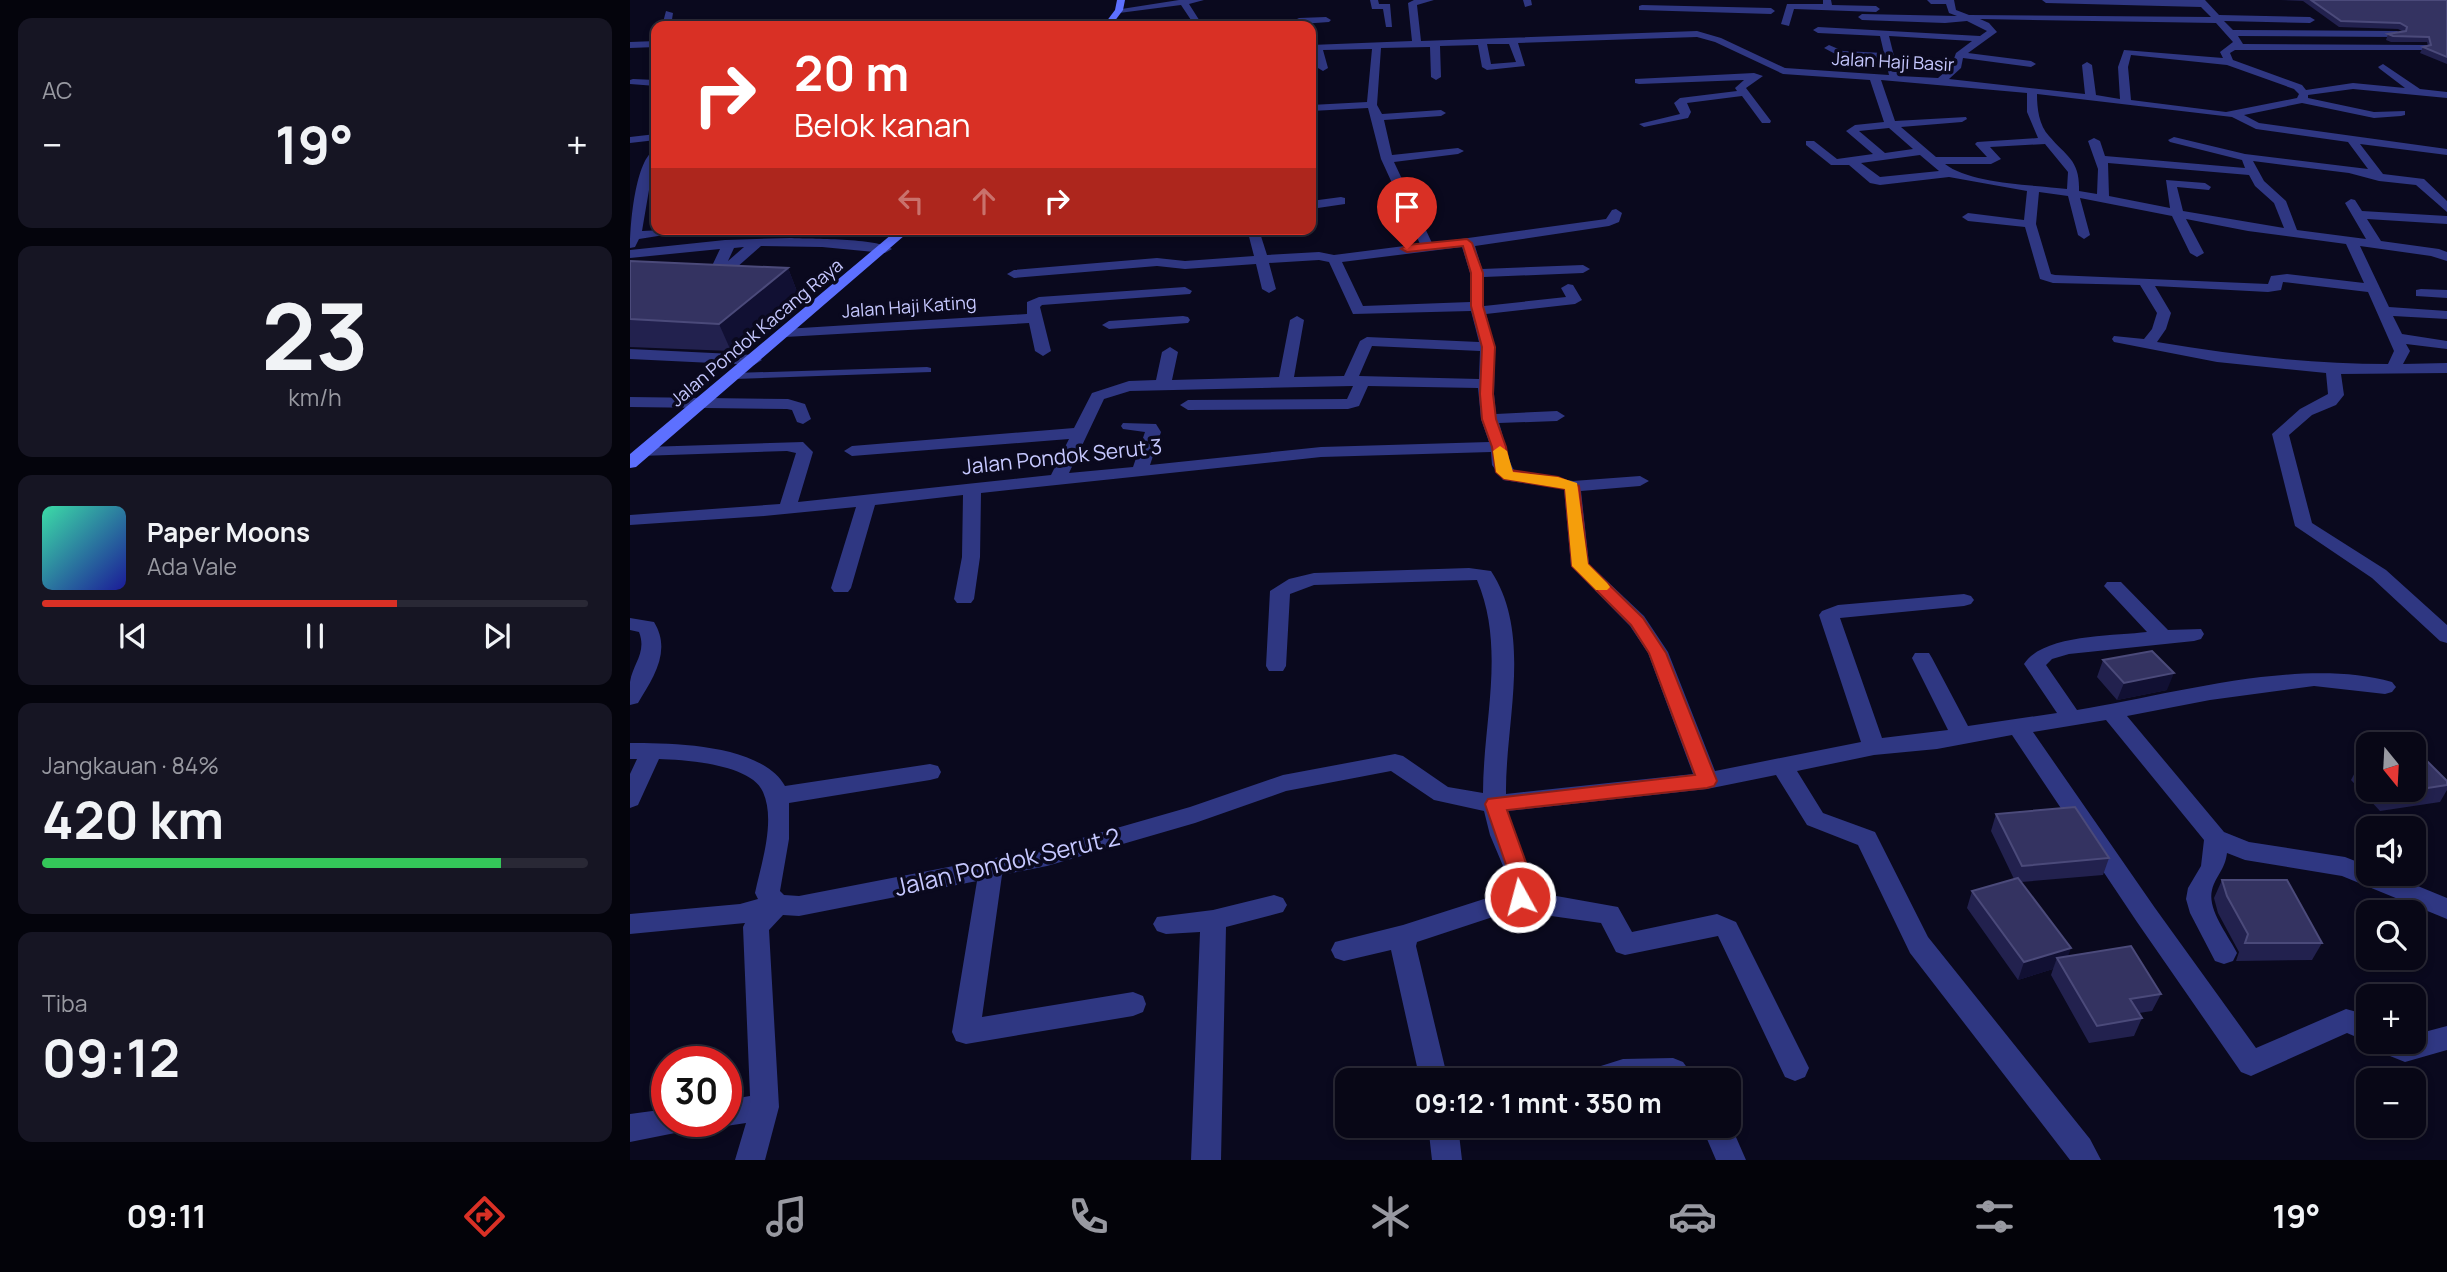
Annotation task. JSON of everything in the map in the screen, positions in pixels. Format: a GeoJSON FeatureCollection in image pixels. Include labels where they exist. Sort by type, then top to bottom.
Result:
{"type":"FeatureCollection","features":[{"type":"Feature","properties":{"kind":"main road"},"geometry":{"type":"LineString","coordinates":[[1110,21],[1120,5]]}},
{"type":"Feature","properties":{"kind":"main road","name":"Jalan Pondok Kacang Raya"},"geometry":{"type":"LineString","coordinates":[[630,463],[899,235]]}},
{"type":"Feature","properties":{"kind":"street"},"geometry":{"type":"LineString","coordinates":[[1120,5],[1200,0]]}},
{"type":"Feature","properties":{"kind":"street"},"geometry":{"type":"LineString","coordinates":[[1374,0],[1375,7],[1387,6],[1389,25]]}},
{"type":"Feature","properties":{"kind":"street"},"geometry":{"type":"LineString","coordinates":[[1417,44],[1412,3],[1430,0]]}},
{"type":"Feature","properties":{"kind":"street"},"geometry":{"type":"LineString","coordinates":[[1632,0],[1645,12],[1771,11]]}},
{"type":"Feature","properties":{"kind":"street"},"geometry":{"type":"LineString","coordinates":[[1698,0],[1760,2]]}},
{"type":"Feature","properties":{"kind":"street"},"geometry":{"type":"LineString","coordinates":[[2046,0],[2203,3],[2225,7]]}},
{"type":"Feature","properties":{"kind":"street"},"geometry":{"type":"LineString","coordinates":[[1931,1],[1950,1],[1952,11],[1991,28],[1992,32],[1959,55],[1956,68],[1941,81]]}},
{"type":"Feature","properties":{"kind":"street"},"geometry":{"type":"LineString","coordinates":[[1184,3],[1196,21]]}},
{"type":"Feature","properties":{"kind":"street"},"geometry":{"type":"LineString","coordinates":[[1786,24],[1790,6],[1827,3],[1881,9]]}},
{"type":"Feature","properties":{"kind":"street"},"geometry":{"type":"LineString","coordinates":[[2203,3],[2232,33],[2239,43],[2236,47]]}},
{"type":"Feature","properties":{"kind":"street"},"geometry":{"type":"LineString","coordinates":[[667,21],[668,13]]}},
{"type":"Feature","properties":{"kind":"street"},"geometry":{"type":"LineString","coordinates":[[1862,17],[1945,20],[2310,20]]}},
{"type":"Feature","properties":{"kind":"street"},"geometry":{"type":"LineString","coordinates":[[1300,21],[1326,20]]}},
{"type":"Feature","properties":{"kind":"street"},"geometry":{"type":"LineString","coordinates":[[2328,21],[2344,34]]}},
{"type":"Feature","properties":{"kind":"street","name":"Jalan Haji Basir"},"geometry":{"type":"LineString","coordinates":[[1316,48],[1513,42],[1534,37],[1658,30],[1708,36],[1760,63],[1783,71],[1894,77],[2032,90],[2126,102],[2186,115],[2236,115],[2353,86],[2442,95]]}},
{"type":"Feature","properties":{"kind":"street"},"geometry":{"type":"LineString","coordinates":[[1818,30],[1981,39]]}},
{"type":"Feature","properties":{"kind":"street"},"geometry":{"type":"LineString","coordinates":[[1884,33],[1894,77]]}},
{"type":"Feature","properties":{"kind":"street"},"geometry":{"type":"LineString","coordinates":[[2232,33],[2397,34]]}},
{"type":"Feature","properties":{"kind":"street"},"geometry":{"type":"LineString","coordinates":[[1482,43],[1487,67],[1522,64],[1513,42]]}},
{"type":"Feature","properties":{"kind":"street"},"geometry":{"type":"LineString","coordinates":[[630,45],[651,44]]}},
{"type":"Feature","properties":{"kind":"street"},"geometry":{"type":"LineString","coordinates":[[1435,44],[1436,77]]}},
{"type":"Feature","properties":{"kind":"street"},"geometry":{"type":"LineString","coordinates":[[1377,45],[1372,105],[1378,117],[1387,159],[1428,247]]}},
{"type":"Feature","properties":{"kind":"street"},"geometry":{"type":"LineString","coordinates":[[2230,62],[2225,52],[2236,47],[2424,47]]}},
{"type":"Feature","properties":{"kind":"street"},"geometry":{"type":"LineString","coordinates":[[1829,48],[1840,54],[1888,56]]}},
{"type":"Feature","properties":{"kind":"street"},"geometry":{"type":"LineString","coordinates":[[1316,52],[1323,68]]}},
{"type":"Feature","properties":{"kind":"street"},"geometry":{"type":"LineString","coordinates":[[2126,102],[2123,67],[2128,52],[2230,62],[2284,80],[2303,97],[2374,115],[2401,113]]}},
{"type":"Feature","properties":{"kind":"street"},"geometry":{"type":"LineString","coordinates":[[1959,55],[2031,64]]}},
{"type":"Feature","properties":{"kind":"street"},"geometry":{"type":"LineString","coordinates":[[2087,65],[2091,98]]}},
{"type":"Feature","properties":{"kind":"street"},"geometry":{"type":"LineString","coordinates":[[2383,67],[2421,94]]}},
{"type":"Feature","properties":{"kind":"street"},"geometry":{"type":"LineString","coordinates":[[1639,81],[1754,76],[1783,71]]}},
{"type":"Feature","properties":{"kind":"street"},"geometry":{"type":"LineString","coordinates":[[1754,76],[1740,88],[1766,121]]}},
{"type":"Feature","properties":{"kind":"street"},"geometry":{"type":"LineString","coordinates":[[1874,76],[1890,124],[1949,173]]}},
{"type":"Feature","properties":{"kind":"street"},"geometry":{"type":"LineString","coordinates":[[633,82],[651,83]]}},
{"type":"Feature","properties":{"kind":"street"},"geometry":{"type":"LineString","coordinates":[[2032,90],[2032,112],[2045,141],[2060,152],[2074,172],[2073,193],[2084,235]]}},
{"type":"Feature","properties":{"kind":"street"},"geometry":{"type":"LineString","coordinates":[[1644,124],[1684,116],[1686,112],[1679,103],[1684,100],[1745,93]]}},
{"type":"Feature","properties":{"kind":"street"},"geometry":{"type":"LineString","coordinates":[[2442,95],[2447,103]]}},
{"type":"Feature","properties":{"kind":"street"},"geometry":{"type":"LineString","coordinates":[[1316,108],[1372,105]]}},
{"type":"Feature","properties":{"kind":"street"},"geometry":{"type":"LineString","coordinates":[[1378,117],[1441,113]]}},
{"type":"Feature","properties":{"kind":"street"},"geometry":{"type":"LineString","coordinates":[[2236,115],[2256,125],[2447,152]]}},
{"type":"Feature","properties":{"kind":"street"},"geometry":{"type":"LineString","coordinates":[[1882,156],[1853,131],[1860,127],[1962,119]]}},
{"type":"Feature","properties":{"kind":"street"},"geometry":{"type":"LineString","coordinates":[[2188,167],[2175,146],[2174,135],[2245,157],[2349,169],[2420,182],[2447,208]]}},
{"type":"Feature","properties":{"kind":"street"},"geometry":{"type":"LineString","coordinates":[[630,140],[651,138]]}},
{"type":"Feature","properties":{"kind":"street"},"geometry":{"type":"LineString","coordinates":[[2353,140],[2377,175]]}},
{"type":"Feature","properties":{"kind":"street"},"geometry":{"type":"LineString","coordinates":[[1933,160],[1991,161],[1995,159],[1981,144],[2045,141]]}},
{"type":"Feature","properties":{"kind":"street"},"geometry":{"type":"LineString","coordinates":[[2094,141],[2104,169],[2103,200]]}},
{"type":"Feature","properties":{"kind":"street"},"geometry":{"type":"LineString","coordinates":[[1810,143],[1832,162],[1923,151]]}},
{"type":"Feature","properties":{"kind":"street"},"geometry":{"type":"LineString","coordinates":[[1387,159],[1458,151]]}},
{"type":"Feature","properties":{"kind":"street"},"geometry":{"type":"LineString","coordinates":[[2245,157],[2259,183],[2280,201],[2292,233]]}},
{"type":"Feature","properties":{"kind":"street"},"geometry":{"type":"LineString","coordinates":[[632,239],[650,184],[648,163],[651,159]]}},
{"type":"Feature","properties":{"kind":"street"},"geometry":{"type":"LineString","coordinates":[[2100,159],[2254,173]]}},
{"type":"Feature","properties":{"kind":"street"},"geometry":{"type":"LineString","coordinates":[[1851,160],[1874,180],[1880,181],[1949,173],[1987,182],[2073,193],[2351,243],[2434,252],[2447,257]]}},
{"type":"Feature","properties":{"kind":"street"},"geometry":{"type":"LineString","coordinates":[[2197,253],[2177,213],[2171,183],[2205,187]]}},
{"type":"Feature","properties":{"kind":"street"},"geometry":{"type":"LineString","coordinates":[[2033,187],[2031,224],[2048,278],[2268,289],[2276,287],[2276,279],[2287,278],[2375,289]]}},
{"type":"Feature","properties":{"kind":"street"},"geometry":{"type":"LineString","coordinates":[[1316,204],[1340,201]]}},
{"type":"Feature","properties":{"kind":"street"},"geometry":{"type":"LineString","coordinates":[[2376,244],[2355,209],[2447,220]]}},
{"type":"Feature","properties":{"kind":"street"},"geometry":{"type":"LineString","coordinates":[[1014,274],[1157,262],[1185,265],[1319,256],[1335,259],[1609,222],[1615,219],[1616,213]]}},
{"type":"Feature","properties":{"kind":"street"},"geometry":{"type":"LineString","coordinates":[[1968,218],[2031,224]]}},
{"type":"Feature","properties":{"kind":"street"},"geometry":{"type":"LineString","coordinates":[[632,239],[651,235]]}},
{"type":"Feature","properties":{"kind":"street"},"geometry":{"type":"LineString","coordinates":[[1254,235],[1269,289]]}},
{"type":"Feature","properties":{"kind":"street"},"geometry":{"type":"LineString","coordinates":[[630,254],[757,243],[885,248]]}},
{"type":"Feature","properties":{"kind":"street"},"geometry":{"type":"LineString","coordinates":[[729,244],[718,268],[731,265],[757,243]]}},
{"type":"Feature","properties":{"kind":"street"},"geometry":{"type":"LineString","coordinates":[[1467,243],[1477,273],[1478,309],[1488,347],[1486,384],[1489,419],[1499,447],[1501,465],[1509,476],[1572,486],[1640,481]]}},
{"type":"Feature","properties":{"kind":"street"},"geometry":{"type":"LineString","coordinates":[[2351,243],[2402,351],[2393,369]]}},
{"type":"Feature","properties":{"kind":"street"},"geometry":{"type":"LineString","coordinates":[[1335,259],[1358,311],[1478,309],[1576,300],[1568,288]]}},
{"type":"Feature","properties":{"kind":"street"},"geometry":{"type":"LineString","coordinates":[[1109,325],[1183,327],[1185,265]]}},
{"type":"Feature","properties":{"kind":"street"},"geometry":{"type":"LineString","coordinates":[[1477,273],[1583,269]]}},
{"type":"Feature","properties":{"kind":"street"},"geometry":{"type":"LineString","coordinates":[[2145,281],[2164,313],[2159,329],[2148,344]]}},
{"type":"Feature","properties":{"kind":"street"},"geometry":{"type":"LineString","coordinates":[[1043,351],[1032,304],[1038,301],[1185,291]]}},
{"type":"Feature","properties":{"kind":"street"},"geometry":{"type":"LineString","coordinates":[[2421,293],[2447,294]]}},
{"type":"Feature","properties":{"kind":"street"},"geometry":{"type":"LineString","coordinates":[[2385,311],[2447,315]]}},
{"type":"Feature","properties":{"kind":"street","name":"Jalan Haji Kating"},"geometry":{"type":"LineString","coordinates":[[785,333],[872,330],[962,321],[1035,318]]}},
{"type":"Feature","properties":{"kind":"street"},"geometry":{"type":"LineString","coordinates":[[1286,380],[1297,320]]}},
{"type":"Feature","properties":{"kind":"street"},"geometry":{"type":"LineString","coordinates":[[2396,338],[2447,345]]}},
{"type":"Feature","properties":{"kind":"street"},"geometry":{"type":"LineString","coordinates":[[2119,339],[2217,356],[2333,369],[2447,368]]}},
{"type":"Feature","properties":{"kind":"street"},"geometry":{"type":"LineString","coordinates":[[1188,405],[1350,404],[1367,341],[1488,347]]}},
{"type":"Feature","properties":{"kind":"street"},"geometry":{"type":"LineString","coordinates":[[1163,384],[1170,352]]}},
{"type":"Feature","properties":{"kind":"street"},"geometry":{"type":"LineString","coordinates":[[630,354],[754,360]]}},
{"type":"Feature","properties":{"kind":"street"},"geometry":{"type":"LineString","coordinates":[[2333,369],[2337,385],[2336,395],[2330,402],[2306,412],[2280,434],[2304,526],[2379,574],[2447,636]]}},
{"type":"Feature","properties":{"kind":"street"},"geometry":{"type":"LineString","coordinates":[[1058,478],[1098,396],[1129,386],[1286,380],[1486,384]]}},
{"type":"Feature","properties":{"kind":"street"},"geometry":{"type":"LineString","coordinates":[[630,402],[788,404],[799,407],[803,419]]}},
{"type":"Feature","properties":{"kind":"street"},"geometry":{"type":"LineString","coordinates":[[1489,419],[1557,415]]}},
{"type":"Feature","properties":{"kind":"street"},"geometry":{"type":"LineString","coordinates":[[1129,426],[1150,428],[1153,432],[1140,470]]}},
{"type":"Feature","properties":{"kind":"street"},"geometry":{"type":"LineString","coordinates":[[852,451],[1079,433]]}},
{"type":"Feature","properties":{"kind":"street"},"geometry":{"type":"LineString","coordinates":[[646,452],[787,446],[802,448],[805,452],[787,509]]}},
{"type":"Feature","properties":{"kind":"street","name":"Jalan Pondok Serut 3"},"geometry":{"type":"LineString","coordinates":[[630,520],[787,509],[1321,452],[1499,447]]}},
{"type":"Feature","properties":{"kind":"street"},"geometry":{"type":"LineString","coordinates":[[1572,486],[1580,566],[1637,621],[1658,653],[1707,781]]}},
{"type":"Feature","properties":{"kind":"street"},"geometry":{"type":"LineString","coordinates":[[964,599],[971,557],[972,489]]}},
{"type":"Feature","properties":{"kind":"street"},"geometry":{"type":"LineString","coordinates":[[841,588],[867,500]]}},
{"type":"Feature","properties":{"kind":"street"},"geometry":{"type":"LineString","coordinates":[[1276,666],[1280,591],[1289,586],[1314,579],[1484,575],[1501,623],[1495,804],[1523,885],[1520,897]]}},
{"type":"Feature","properties":{"kind":"street"},"geometry":{"type":"LineString","coordinates":[[2114,586],[2164,638]]}},
{"type":"Feature","properties":{"kind":"street"},"geometry":{"type":"LineString","coordinates":[[1874,747],[1829,615],[1838,611],[1964,600]]}},
{"type":"Feature","properties":{"kind":"street"},"geometry":{"type":"LineString","coordinates":[[630,624],[647,627],[655,639],[654,651],[630,698]]}},
{"type":"Feature","properties":{"kind":"street"},"geometry":{"type":"LineString","coordinates":[[2071,717],[2034,664],[2045,654],[2068,647],[2194,634]]}},
{"type":"Feature","properties":{"kind":"street"},"geometry":{"type":"LineString","coordinates":[[1922,658],[1961,734]]}},
{"type":"Feature","properties":{"kind":"street","name":"Jalan Pondok Serut 2"},"geometry":{"type":"LineString","coordinates":[[630,924],[740,914],[777,905],[799,906],[1047,857],[1195,814],[1283,783],[1395,762],[1442,794],[1495,804],[1707,781],[1874,747],[1937,741],[1961,734],[2111,712],[2210,693],[2314,679],[2385,687]]}},
{"type":"Feature","properties":{"kind":"street"},"geometry":{"type":"LineString","coordinates":[[2111,712],[2216,838],[2245,851],[2345,867],[2447,908]]}},
{"type":"Feature","properties":{"kind":"street"},"geometry":{"type":"LineString","coordinates":[[2018,726],[2146,915],[2251,1063],[2346,1021],[2356,1023]]}},
{"type":"Feature","properties":{"kind":"street"},"geometry":{"type":"LineString","coordinates":[[630,799],[641,750],[708,754],[767,776],[775,788],[779,821],[767,893],[777,905],[756,928],[765,1107],[750,1160]]}},
{"type":"Feature","properties":{"kind":"street"},"geometry":{"type":"LineString","coordinates":[[1782,766],[1822,825],[1852,831],[1867,839],[1919,945],[2086,1160]]}},
{"type":"Feature","properties":{"kind":"street"},"geometry":{"type":"LineString","coordinates":[[775,796],[930,772]]}},
{"type":"Feature","properties":{"kind":"street"},"geometry":{"type":"LineString","coordinates":[[2216,838],[2213,867],[2200,888],[2199,899],[2203,914],[2224,953]]}},
{"type":"Feature","properties":{"kind":"street"},"geometry":{"type":"LineString","coordinates":[[991,868],[966,1032],[1133,1004]]}},
{"type":"Feature","properties":{"kind":"street"},"geometry":{"type":"LineString","coordinates":[[1344,950],[1407,935],[1520,897],[1536,904],[1609,914],[1625,944],[1717,924],[1727,929],[1794,1068]]}},
{"type":"Feature","properties":{"kind":"street"},"geometry":{"type":"LineString","coordinates":[[1166,924],[1213,920],[1275,905]]}},
{"type":"Feature","properties":{"kind":"street"},"geometry":{"type":"LineString","coordinates":[[1206,1160],[1213,920]]}},
{"type":"Feature","properties":{"kind":"street"},"geometry":{"type":"LineString","coordinates":[[1407,935],[1403,946],[1431,1068]]}},
{"type":"Feature","properties":{"kind":"street"},"geometry":{"type":"LineString","coordinates":[[2426,1044],[2447,1038]]}},
{"type":"Feature","properties":{"kind":"street"},"geometry":{"type":"LineString","coordinates":[[742,1111],[765,1107]]}},
{"type":"Feature","properties":{"kind":"street"},"geometry":{"type":"LineString","coordinates":[[630,1128],[651,1125]]}},
{"type":"Feature","properties":{"kind":"street"},"geometry":{"type":"LineString","coordinates":[[1444,1138],[1447,1160]]}},
{"type":"Feature","properties":{"kind":"street"},"geometry":{"type":"LineString","coordinates":[[1722,1138],[1731,1160]]}},
{"type":"Feature","properties":{"kind":"lane"},"geometry":{"type":"LineString","coordinates":[[734,376],[927,370]]}},
{"type":"Feature","properties":{"kind":"building"},"geometry":{"type":"Polygon","coordinates":[[[2311,0],[2447,0],[2447,57],[2423,47],[2431,45],[2429,37],[2388,34],[2406,31],[2407,27],[2400,23],[2341,21],[2311,0]]]}},
{"type":"Feature","properties":{"kind":"building"},"geometry":{"type":"Polygon","coordinates":[[[630,261],[788,268],[719,324],[630,319],[630,261]]]}},
{"type":"Feature","properties":{"kind":"building"},"geometry":{"type":"Polygon","coordinates":[[[2152,651],[2174,673],[2124,683],[2103,660],[2152,651]]]}},
{"type":"Feature","properties":{"kind":"building"},"geometry":{"type":"Polygon","coordinates":[[[2426,760],[2447,781],[2447,785],[2426,788],[2426,760]]]}},
{"type":"Feature","properties":{"kind":"building"},"geometry":{"type":"Polygon","coordinates":[[[2075,807],[2109,858],[2022,866],[1996,814],[2075,807]]]}},
{"type":"Feature","properties":{"kind":"building"},"geometry":{"type":"Polygon","coordinates":[[[2018,878],[2071,948],[2024,962],[1972,891],[2018,878]]]}},
{"type":"Feature","properties":{"kind":"building"},"geometry":{"type":"Polygon","coordinates":[[[2222,880],[2287,880],[2322,943],[2245,943],[2248,934],[2227,896],[2222,880]]]}},
{"type":"Feature","properties":{"kind":"building"},"geometry":{"type":"Polygon","coordinates":[[[2131,946],[2161,994],[2130,999],[2142,1018],[2097,1026],[2057,958],[2131,946]]]}},
{"type":"Feature","properties":{"kind":"slow traffic"},"geometry":{"type":"LineString","coordinates":[[1500,451],[1501,465],[1509,476],[1572,486],[1580,566],[1602,587]]}},
{"type":"Feature","properties":{"kind":"route"},"geometry":{"type":"LineString","coordinates":[[1407,249],[1467,243],[1471,250],[1477,273],[1477,306],[1488,347],[1486,394],[1489,419],[1504,472],[1509,476],[1572,486],[1580,566],[1637,621],[1658,653],[1707,781],[1495,804],[1523,885],[1520,897]]}}]}
